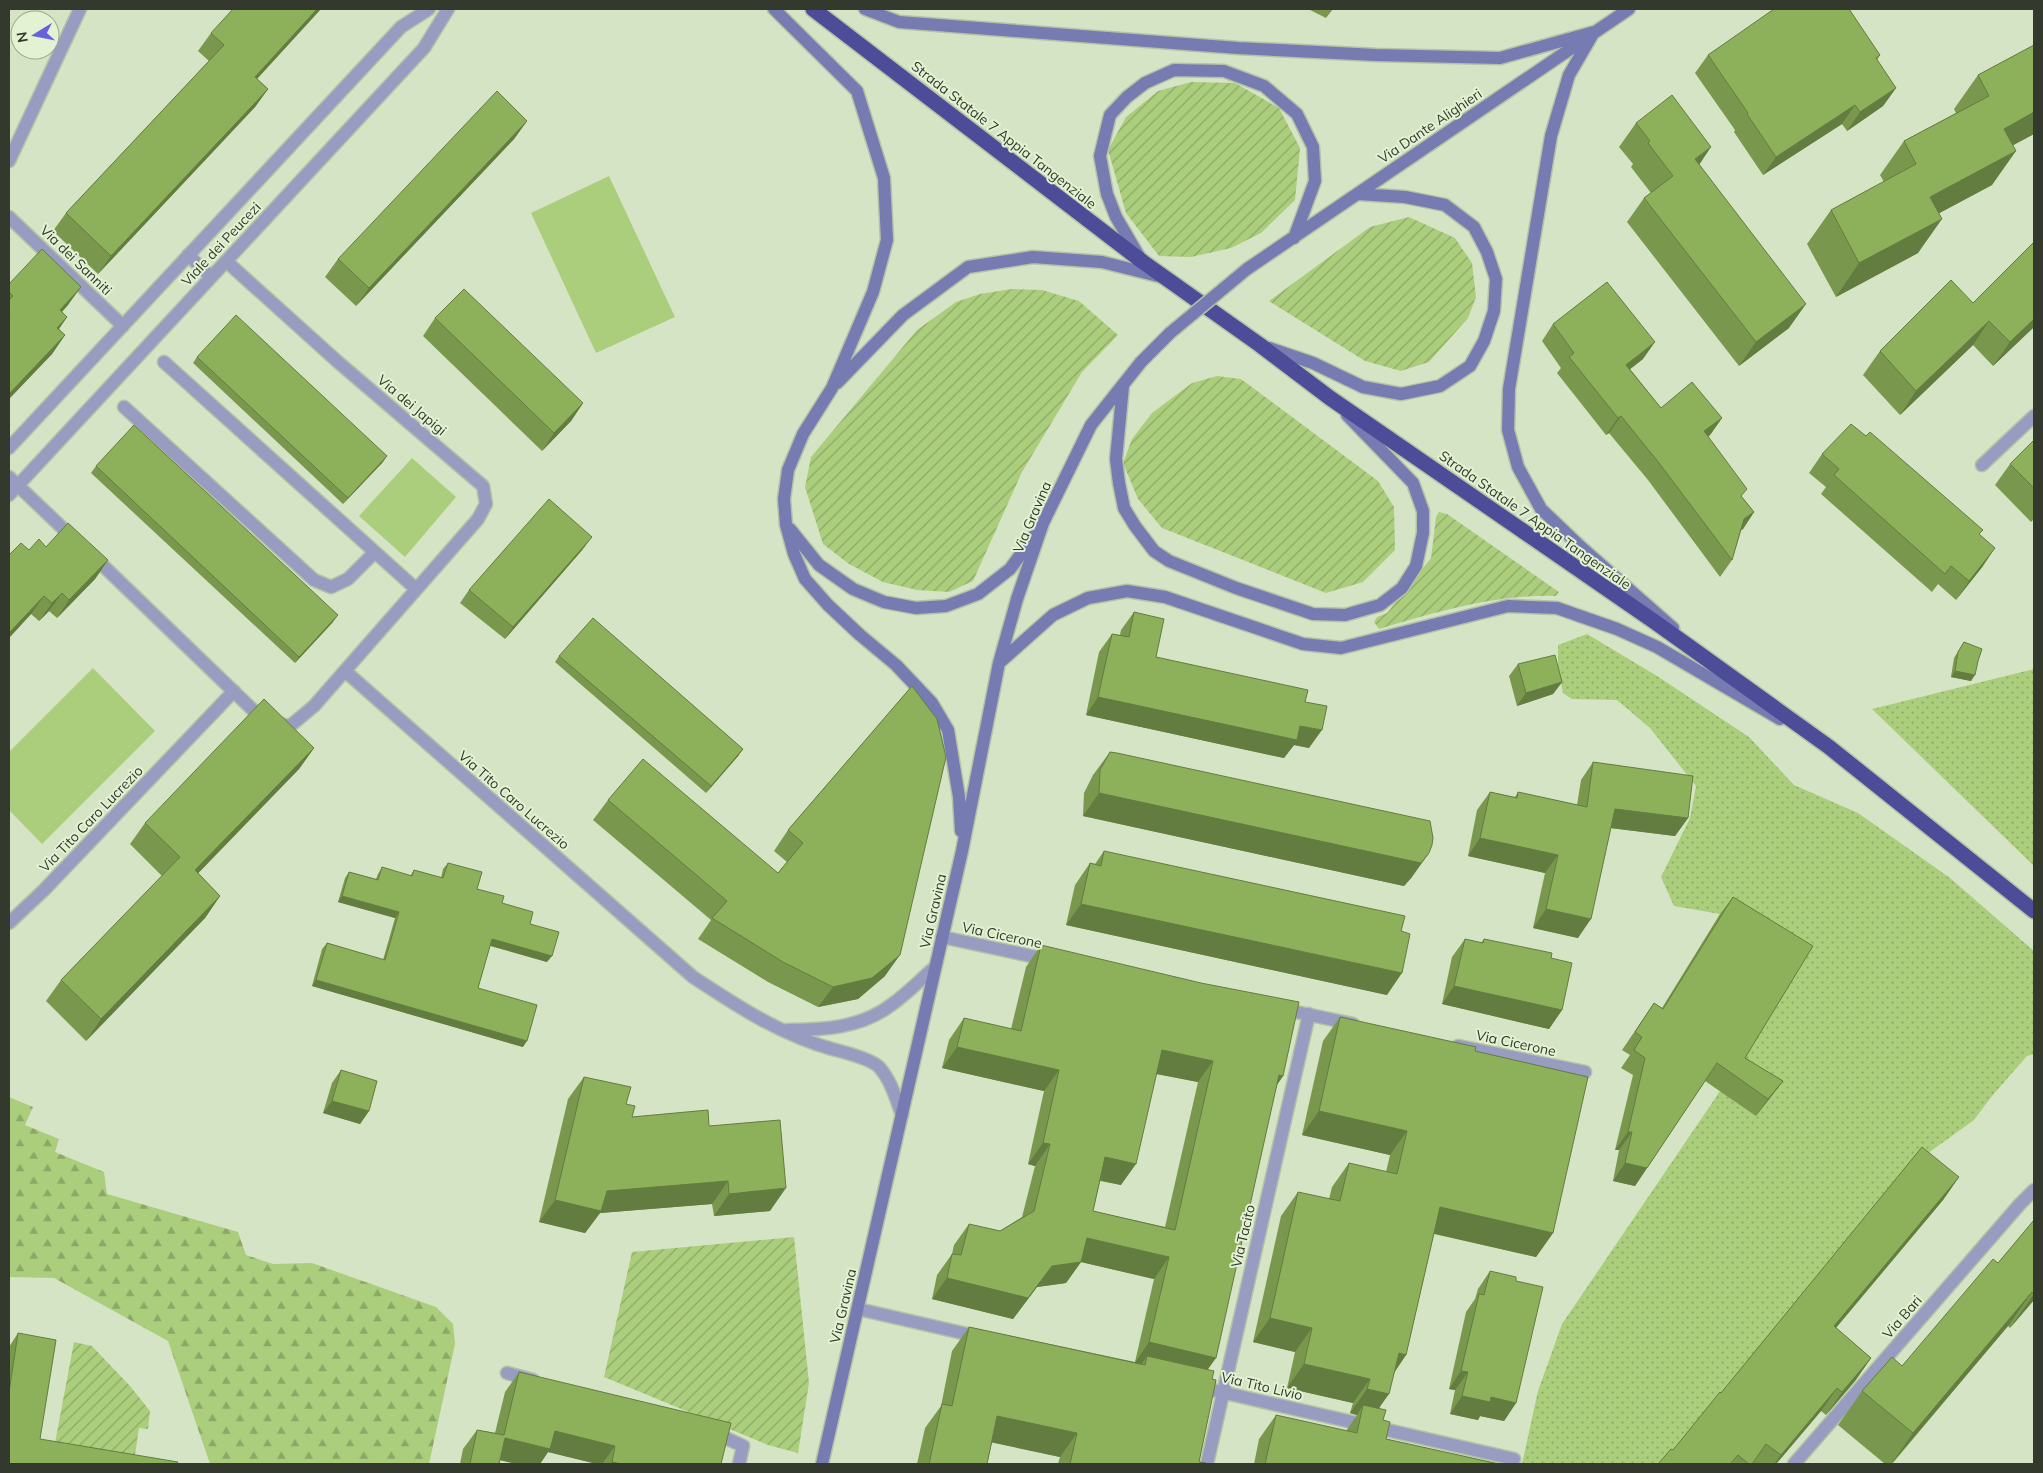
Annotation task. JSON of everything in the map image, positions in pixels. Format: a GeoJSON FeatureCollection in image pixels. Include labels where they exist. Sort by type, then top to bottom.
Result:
{"type":"FeatureCollection","features":[{"type":"Feature","properties":{"kind":"highway","name":"Strada Statale 7 Appia Tangenziale"},"geometry":{"type":"LineString","coordinates":[[813,9],[1165,278]]}},
{"type":"Feature","properties":{"kind":"highway","name":"Strada Statale 7 Appia Tangenziale"},"geometry":{"type":"LineString","coordinates":[[826,9],[844,33]]}},
{"type":"Feature","properties":{"kind":"highway"},"geometry":{"type":"LineString","coordinates":[[1165,278],[1260,345]]}},
{"type":"Feature","properties":{"kind":"highway","name":"Strada Statale 7 Appia Tangenziale"},"geometry":{"type":"LineString","coordinates":[[1260,345],[1330,398],[1722,670],[1829,747]]}},
{"type":"Feature","properties":{"kind":"highway"},"geometry":{"type":"LineString","coordinates":[[1829,747],[2034,911]]}},
{"type":"Feature","properties":{"kind":"main road"},"geometry":{"type":"LineString","coordinates":[[774,9],[857,91],[884,178],[887,240],[873,292],[832,388],[803,434],[788,470],[784,499],[786,525],[794,554],[805,579],[828,605],[896,665],[920,690],[932,703],[948,730],[959,797],[962,851]]}},
{"type":"Feature","properties":{"kind":"main road"},"geometry":{"type":"LineString","coordinates":[[865,9],[899,22],[1238,48],[1376,55],[1500,58],[1594,32]]}},
{"type":"Feature","properties":{"kind":"main road","name":"Via Dante Alighieri"},"geometry":{"type":"LineString","coordinates":[[1170,333],[1247,269],[1629,9]]}},
{"type":"Feature","properties":{"kind":"main road"},"geometry":{"type":"LineString","coordinates":[[1594,32],[1569,74],[1552,136],[1509,389],[1508,430],[1518,467],[1541,509],[1582,548],[1722,670]]}},
{"type":"Feature","properties":{"kind":"main road"},"geometry":{"type":"LineString","coordinates":[[1143,262],[1116,217],[1107,194],[1100,156],[1110,115],[1145,82],[1174,70],[1224,71],[1264,86],[1297,114],[1312,147],[1315,181],[1294,238]]}},
{"type":"Feature","properties":{"kind":"main road"},"geometry":{"type":"LineString","coordinates":[[1260,345],[1313,363],[1363,387],[1400,394],[1440,386],[1470,366],[1484,341],[1494,311],[1496,280],[1474,227],[1445,205],[1405,197],[1358,194]]}},
{"type":"Feature","properties":{"kind":"main road"},"geometry":{"type":"LineString","coordinates":[[832,388],[902,315],[968,266],[1032,257],[1102,262],[1165,278]]}},
{"type":"Feature","properties":{"kind":"main road","name":"Via Gravina"},"geometry":{"type":"LineString","coordinates":[[822,1464],[962,851],[998,663],[1017,599],[1043,524],[1091,425],[1141,362],[1170,333]]}},
{"type":"Feature","properties":{"kind":"main road"},"geometry":{"type":"LineString","coordinates":[[1123,386],[1116,459],[1118,483],[1124,508],[1154,551],[1177,565],[1236,588],[1313,614],[1345,615],[1380,605],[1402,588],[1416,566],[1423,533],[1423,511],[1413,483],[1330,398]]}},
{"type":"Feature","properties":{"kind":"main road"},"geometry":{"type":"LineString","coordinates":[[786,525],[819,565],[853,589],[884,602],[916,608],[946,606],[978,594],[1010,568],[1043,524]]}},
{"type":"Feature","properties":{"kind":"main road"},"geometry":{"type":"LineString","coordinates":[[998,663],[1053,615],[1088,598],[1128,591],[1165,597],[1303,644],[1342,648],[1508,606],[1557,608],[1617,629],[1657,647],[1829,747]]}},
{"type":"Feature","properties":{"kind":"street"},"geometry":{"type":"LineString","coordinates":[[9,161],[80,9]]}},
{"type":"Feature","properties":{"kind":"street","name":"Viale dei Peucezi"},"geometry":{"type":"LineString","coordinates":[[9,448],[401,27],[429,9]]}},
{"type":"Feature","properties":{"kind":"street","name":"Viale dei Peucezi"},"geometry":{"type":"LineString","coordinates":[[12,485],[211,277],[424,48],[448,9]]}},
{"type":"Feature","properties":{"kind":"street","name":"Via dei Sanniti"},"geometry":{"type":"LineString","coordinates":[[9,217],[123,326]]}},
{"type":"Feature","properties":{"kind":"street"},"geometry":{"type":"LineString","coordinates":[[188,255],[211,277]]}},
{"type":"Feature","properties":{"kind":"street","name":"Via dei Japigi"},"geometry":{"type":"LineString","coordinates":[[226,261],[338,362],[483,486],[486,504],[478,519],[345,671]]}},
{"type":"Feature","properties":{"kind":"street"},"geometry":{"type":"LineString","coordinates":[[164,362],[416,589]]}},
{"type":"Feature","properties":{"kind":"street"},"geometry":{"type":"LineString","coordinates":[[124,407],[314,580],[331,587],[348,579],[375,552]]}},
{"type":"Feature","properties":{"kind":"street"},"geometry":{"type":"LineString","coordinates":[[1982,465],[2034,416]]}},
{"type":"Feature","properties":{"kind":"street"},"geometry":{"type":"LineString","coordinates":[[12,485],[266,721],[290,726],[314,706],[345,671]]}},
{"type":"Feature","properties":{"kind":"street","name":"Via Tito Caro Lucrezio"},"geometry":{"type":"LineString","coordinates":[[345,671],[693,978],[744,1011],[800,1039],[850,1054],[877,1065],[889,1082],[902,1115]]}},
{"type":"Feature","properties":{"kind":"street","name":"Via Tito Caro Lucrezio"},"geometry":{"type":"LineString","coordinates":[[9,923],[44,890],[234,691]]}},
{"type":"Feature","properties":{"kind":"street","name":"Via Cicerone"},"geometry":{"type":"LineString","coordinates":[[942,937],[1058,962]]}},
{"type":"Feature","properties":{"kind":"street"},"geometry":{"type":"LineString","coordinates":[[785,1030],[822,1030],[860,1022],[890,1006],[935,967]]}},
{"type":"Feature","properties":{"kind":"street"},"geometry":{"type":"LineString","coordinates":[[1270,1006],[1366,1026]]}},
{"type":"Feature","properties":{"kind":"street","name":"Via Tacito"},"geometry":{"type":"LineString","coordinates":[[1207,1464],[1309,1014]]}},
{"type":"Feature","properties":{"kind":"street","name":"Via Cicerone"},"geometry":{"type":"LineString","coordinates":[[1442,1042],[1585,1072]]}},
{"type":"Feature","properties":{"kind":"street","name":"Via Bari"},"geometry":{"type":"LineString","coordinates":[[1794,1464],[2034,1190]]}},
{"type":"Feature","properties":{"kind":"street"},"geometry":{"type":"LineString","coordinates":[[858,1309],[992,1340]]}},
{"type":"Feature","properties":{"kind":"street"},"geometry":{"type":"LineString","coordinates":[[507,1373],[544,1383]]}},
{"type":"Feature","properties":{"kind":"street","name":"Via Tito Livio"},"geometry":{"type":"LineString","coordinates":[[1185,1384],[1514,1459]]}},
{"type":"Feature","properties":{"kind":"street"},"geometry":{"type":"LineString","coordinates":[[704,1428],[743,1446],[739,1464]]}},
{"type":"Feature","properties":{"kind":"green space"},"geometry":{"type":"Polygon","coordinates":[[[1191,82],[1235,83],[1279,108],[1300,148],[1295,200],[1261,233],[1231,248],[1191,257],[1159,256],[1126,213],[1108,150],[1126,117],[1158,91],[1191,82]]]}},
{"type":"Feature","properties":{"kind":"green space"},"geometry":{"type":"Polygon","coordinates":[[[609,176],[675,317],[596,353],[531,213],[609,176]]]}},
{"type":"Feature","properties":{"kind":"green space"},"geometry":{"type":"Polygon","coordinates":[[[1409,217],[1455,238],[1472,263],[1476,297],[1468,318],[1429,362],[1401,371],[1365,361],[1269,301],[1370,227],[1409,217]]]}},
{"type":"Feature","properties":{"kind":"green space"},"geometry":{"type":"Polygon","coordinates":[[[1012,289],[1042,290],[1079,301],[1118,335],[1082,372],[1022,472],[973,581],[949,592],[917,590],[883,582],[849,564],[823,544],[805,487],[811,457],[917,330],[956,302],[980,294],[1012,289]]]}},
{"type":"Feature","properties":{"kind":"green space"},"geometry":{"type":"Polygon","coordinates":[[[1217,376],[1241,379],[1378,481],[1394,507],[1395,550],[1363,582],[1326,593],[1162,528],[1138,499],[1123,463],[1132,439],[1152,413],[1192,383],[1217,376]]]}},
{"type":"Feature","properties":{"kind":"green space"},"geometry":{"type":"Polygon","coordinates":[[[412,458],[456,497],[405,557],[359,516],[412,458]]]}},
{"type":"Feature","properties":{"kind":"green space"},"geometry":{"type":"Polygon","coordinates":[[[1439,512],[1447,514],[1559,592],[1556,596],[1511,598],[1466,605],[1379,629],[1374,622],[1377,617],[1387,613],[1431,558],[1436,517],[1439,512]]]}},
{"type":"Feature","properties":{"kind":"green space"},"geometry":{"type":"Polygon","coordinates":[[[1587,634],[1657,676],[1749,737],[1794,785],[1858,813],[1950,878],[2034,951],[2034,1054],[2027,1056],[1974,1120],[1906,1169],[1663,1464],[1522,1464],[1538,1391],[1562,1324],[1752,1044],[1720,914],[1674,906],[1661,877],[1690,818],[1696,786],[1650,728],[1617,700],[1572,699],[1563,693],[1558,669],[1558,645],[1587,634]]]}},
{"type":"Feature","properties":{"kind":"green space"},"geometry":{"type":"Polygon","coordinates":[[[93,668],[155,731],[42,844],[9,810],[9,752],[93,668]]]}},
{"type":"Feature","properties":{"kind":"green space"},"geometry":{"type":"Polygon","coordinates":[[[2034,669],[2034,866],[1872,709],[2034,669]]]}},
{"type":"Feature","properties":{"kind":"green space"},"geometry":{"type":"Polygon","coordinates":[[[9,1097],[33,1107],[25,1125],[59,1139],[55,1152],[104,1172],[107,1194],[238,1232],[246,1255],[273,1264],[312,1263],[436,1307],[453,1324],[455,1344],[429,1464],[210,1464],[168,1341],[54,1278],[9,1277],[9,1097]]]}},
{"type":"Feature","properties":{"kind":"green space"},"geometry":{"type":"Polygon","coordinates":[[[794,1237],[809,1383],[798,1453],[768,1445],[604,1377],[632,1252],[794,1237]]]}},
{"type":"Feature","properties":{"kind":"green space"},"geometry":{"type":"Polygon","coordinates":[[[74,1342],[92,1346],[130,1386],[150,1411],[148,1429],[139,1428],[135,1455],[55,1443],[74,1342]]]}},
{"type":"Feature","properties":{"kind":"building"},"geometry":{"type":"Polygon","coordinates":[[[233,9],[317,9],[255,77],[268,89],[111,256],[66,213],[224,45],[211,33],[233,9]]]}},
{"type":"Feature","properties":{"kind":"building"},"geometry":{"type":"Polygon","coordinates":[[[1774,9],[1849,9],[1880,55],[1876,58],[1896,88],[1860,112],[1855,105],[1776,157],[1708,55],[1774,9]]]}},
{"type":"Feature","properties":{"kind":"building"},"geometry":{"type":"Polygon","coordinates":[[[2034,45],[2034,112],[2004,129],[2016,151],[1930,197],[1942,219],[1859,263],[1831,210],[1916,164],[1904,141],[1989,96],[1978,75],[2034,45]]]}},
{"type":"Feature","properties":{"kind":"building"},"geometry":{"type":"Polygon","coordinates":[[[497,91],[527,121],[369,288],[338,259],[497,91]]]}},
{"type":"Feature","properties":{"kind":"building"},"geometry":{"type":"Polygon","coordinates":[[[1672,95],[1711,147],[1695,159],[1806,304],[1756,342],[1644,198],[1673,176],[1648,143],[1650,141],[1636,123],[1672,95]]]}},
{"type":"Feature","properties":{"kind":"building"},"geometry":{"type":"Polygon","coordinates":[[[2034,242],[2034,319],[2010,342],[1989,321],[1916,391],[1880,351],[1951,280],[1973,303],[2034,242]]]}},
{"type":"Feature","properties":{"kind":"building"},"geometry":{"type":"Polygon","coordinates":[[[42,249],[81,287],[60,310],[67,317],[57,328],[65,335],[9,394],[9,300],[13,296],[9,292],[9,284],[42,249]]]}},
{"type":"Feature","properties":{"kind":"building"},"geometry":{"type":"Polygon","coordinates":[[[1607,282],[1655,342],[1626,365],[1661,408],[1692,382],[1722,418],[1704,431],[1747,489],[1741,496],[1754,512],[1744,519],[1732,560],[1659,463],[1621,416],[1618,418],[1569,357],[1574,353],[1553,324],[1607,282]]]}},
{"type":"Feature","properties":{"kind":"building"},"geometry":{"type":"Polygon","coordinates":[[[464,289],[583,403],[554,433],[435,318],[464,289]]]}},
{"type":"Feature","properties":{"kind":"building"},"geometry":{"type":"Polygon","coordinates":[[[236,315],[387,456],[348,498],[197,357],[236,315]]]}},
{"type":"Feature","properties":{"kind":"building"},"geometry":{"type":"Polygon","coordinates":[[[1851,424],[1866,436],[1870,432],[1983,530],[1979,534],[1995,548],[1969,581],[1951,566],[1945,574],[1834,475],[1839,469],[1822,454],[1851,424]]]}},
{"type":"Feature","properties":{"kind":"building"},"geometry":{"type":"Polygon","coordinates":[[[134,425],[338,615],[299,657],[96,466],[134,425]]]}},
{"type":"Feature","properties":{"kind":"building"},"geometry":{"type":"Polygon","coordinates":[[[2034,440],[2034,488],[2010,464],[2034,440]]]}},
{"type":"Feature","properties":{"kind":"building"},"geometry":{"type":"Polygon","coordinates":[[[549,499],[592,537],[513,627],[469,590],[549,499]]]}},
{"type":"Feature","properties":{"kind":"building"},"geometry":{"type":"Polygon","coordinates":[[[68,523],[108,560],[69,600],[62,593],[52,603],[44,596],[9,633],[9,555],[21,543],[29,550],[39,539],[46,547],[68,523]]]}},
{"type":"Feature","properties":{"kind":"building"},"geometry":{"type":"Polygon","coordinates":[[[1134,612],[1164,619],[1156,657],[1308,690],[1305,702],[1327,706],[1322,730],[1300,726],[1297,740],[1098,697],[1112,634],[1129,637],[1134,612]]]}},
{"type":"Feature","properties":{"kind":"building"},"geometry":{"type":"Polygon","coordinates":[[[593,618],[743,749],[711,786],[559,656],[593,618]]]}},
{"type":"Feature","properties":{"kind":"building"},"geometry":{"type":"Polygon","coordinates":[[[1964,642],[1982,649],[1975,675],[1955,671],[1958,652],[1964,642]]]}},
{"type":"Feature","properties":{"kind":"building"},"geometry":{"type":"Polygon","coordinates":[[[1555,655],[1562,682],[1526,693],[1518,664],[1555,655]]]}},
{"type":"Feature","properties":{"kind":"building"},"geometry":{"type":"Polygon","coordinates":[[[912,686],[937,719],[946,757],[900,955],[872,978],[833,987],[783,962],[712,918],[727,901],[608,800],[643,759],[778,873],[803,843],[788,830],[912,686]]]}},
{"type":"Feature","properties":{"kind":"building"},"geometry":{"type":"Polygon","coordinates":[[[264,699],[314,748],[195,870],[220,896],[101,1019],[61,980],[180,857],[145,823],[264,699]]]}},
{"type":"Feature","properties":{"kind":"building"},"geometry":{"type":"Polygon","coordinates":[[[1110,752],[1430,821],[1433,838],[1432,845],[1429,853],[1421,863],[1099,793],[1100,770],[1110,752]]]}},
{"type":"Feature","properties":{"kind":"building"},"geometry":{"type":"Polygon","coordinates":[[[1593,762],[1693,776],[1688,818],[1615,809],[1591,919],[1546,909],[1558,855],[1480,838],[1490,792],[1517,798],[1518,792],[1587,807],[1593,762]]]}},
{"type":"Feature","properties":{"kind":"building"},"geometry":{"type":"Polygon","coordinates":[[[1104,851],[1405,916],[1401,931],[1410,934],[1402,973],[1081,904],[1090,863],[1101,866],[1104,851]]]}},
{"type":"Feature","properties":{"kind":"building"},"geometry":{"type":"Polygon","coordinates":[[[448,863],[482,872],[477,889],[504,896],[502,903],[533,912],[530,924],[559,932],[552,956],[492,939],[478,988],[537,1005],[527,1041],[316,980],[327,943],[385,960],[399,912],[342,896],[349,872],[378,880],[382,867],[412,876],[414,870],[443,878],[448,863]]]}},
{"type":"Feature","properties":{"kind":"building"},"geometry":{"type":"Polygon","coordinates":[[[1733,897],[1813,946],[1745,1058],[1783,1081],[1768,1099],[1717,1063],[1647,1168],[1625,1163],[1632,1132],[1628,1132],[1645,1058],[1634,1050],[1642,1037],[1635,1032],[1654,1003],[1663,1009],[1733,897]]]}},
{"type":"Feature","properties":{"kind":"building"},"geometry":{"type":"Polygon","coordinates":[[[1465,939],[1483,943],[1484,939],[1552,953],[1551,958],[1572,963],[1562,1010],[1454,986],[1465,939]]]}},
{"type":"Feature","properties":{"kind":"building"},"geometry":{"type":"Polygon","coordinates":[[[1041,945],[1201,983],[1299,1002],[1283,1076],[1279,1075],[1216,1358],[1149,1342],[1169,1257],[1087,1238],[1081,1262],[1052,1266],[1028,1298],[947,1278],[952,1254],[961,1255],[969,1224],[1000,1231],[1034,1211],[1050,1144],[1043,1143],[1059,1070],[957,1047],[964,1018],[1021,1031],[1041,945]],[[1162,1050],[1136,1164],[1105,1157],[1093,1211],[1175,1230],[1213,1061],[1162,1050]]]}},
{"type":"Feature","properties":{"kind":"building"},"geometry":{"type":"Polygon","coordinates":[[[1340,1017],[1476,1047],[1475,1051],[1588,1077],[1553,1233],[1440,1207],[1406,1355],[1399,1353],[1389,1394],[1367,1389],[1370,1379],[1304,1364],[1312,1328],[1270,1318],[1298,1192],[1340,1201],[1349,1163],[1397,1174],[1407,1131],[1319,1111],[1340,1017]]]}},
{"type":"Feature","properties":{"kind":"building"},"geometry":{"type":"Polygon","coordinates":[[[341,1070],[377,1081],[369,1111],[332,1101],[341,1070]]]}},
{"type":"Feature","properties":{"kind":"building"},"geometry":{"type":"Polygon","coordinates":[[[584,1077],[631,1087],[626,1104],[635,1106],[632,1117],[708,1110],[709,1126],[780,1120],[786,1188],[729,1194],[728,1181],[607,1191],[601,1211],[555,1200],[584,1077]]]}},
{"type":"Feature","properties":{"kind":"building"},"geometry":{"type":"Polygon","coordinates":[[[1922,1147],[1959,1177],[1834,1326],[1871,1358],[1842,1392],[1837,1388],[1781,1455],[1766,1444],[1752,1464],[1749,1464],[1738,1455],[1730,1464],[1658,1464],[1671,1449],[1673,1450],[1721,1393],[1922,1147]]]}},
{"type":"Feature","properties":{"kind":"building"},"geometry":{"type":"Polygon","coordinates":[[[2034,1220],[2034,1294],[2032,1292],[1913,1433],[1862,1391],[1892,1357],[1902,1366],[1993,1259],[1998,1263],[2034,1220]]]}},
{"type":"Feature","properties":{"kind":"building"},"geometry":{"type":"Polygon","coordinates":[[[1490,1271],[1516,1277],[1516,1281],[1543,1287],[1516,1403],[1491,1397],[1490,1402],[1462,1396],[1468,1372],[1461,1371],[1479,1294],[1484,1295],[1490,1271]]]}},
{"type":"Feature","properties":{"kind":"building"},"geometry":{"type":"Polygon","coordinates":[[[969,1327],[1145,1365],[1147,1356],[1214,1371],[1212,1379],[1216,1380],[1199,1462],[1206,1463],[1070,1464],[1077,1433],[997,1416],[987,1464],[929,1464],[942,1404],[952,1406],[969,1327]]]}},
{"type":"Feature","properties":{"kind":"building"},"geometry":{"type":"Polygon","coordinates":[[[18,1333],[56,1340],[40,1439],[178,1462],[177,1464],[9,1464],[9,1392],[18,1333]]]}},
{"type":"Feature","properties":{"kind":"building"},"geometry":{"type":"Polygon","coordinates":[[[519,1372],[731,1423],[721,1464],[622,1464],[612,1462],[615,1446],[555,1431],[550,1449],[505,1438],[499,1464],[470,1464],[477,1430],[504,1435],[519,1372]]]}},
{"type":"Feature","properties":{"kind":"building"},"geometry":{"type":"Polygon","coordinates":[[[1363,1405],[1386,1410],[1383,1420],[1390,1422],[1386,1439],[1499,1464],[1265,1464],[1276,1415],[1357,1433],[1363,1405]]]}}]}
